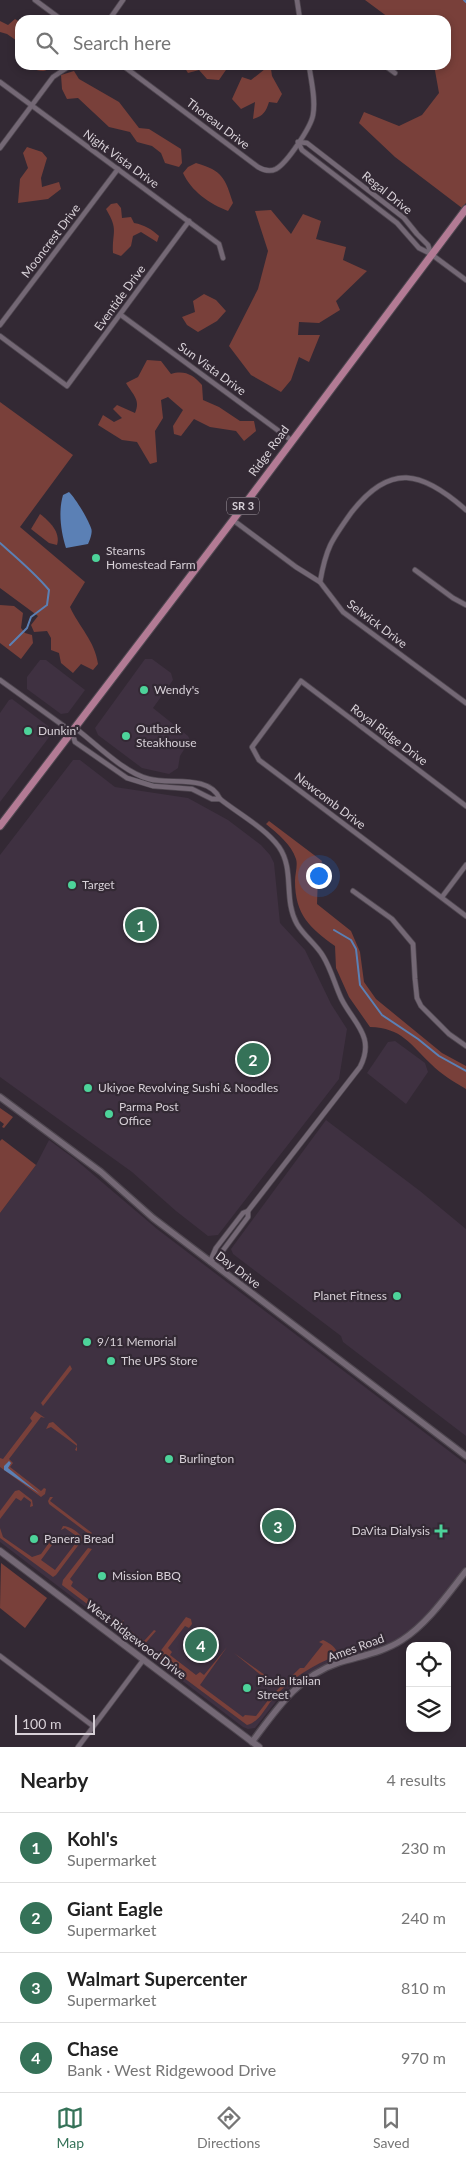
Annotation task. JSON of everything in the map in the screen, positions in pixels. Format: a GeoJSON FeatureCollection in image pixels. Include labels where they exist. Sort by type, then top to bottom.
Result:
{"type":"FeatureCollection","features":[{"type":"Feature","properties":{"kind":"main road","name":"Ridge Road"},"geometry":{"type":"LineString","coordinates":[[0,826],[233,520],[291,440],[466,209]]}},
{"type":"Feature","properties":{"kind":"main road","name":"West Ridgewood Drive"},"geometry":{"type":"LineString","coordinates":[[0,1551],[259,1747]]}},
{"type":"Feature","properties":{"kind":"street"},"geometry":{"type":"LineString","coordinates":[[35,0],[55,15]]}},
{"type":"Feature","properties":{"kind":"street"},"geometry":{"type":"LineString","coordinates":[[112,15],[123,0]]}},
{"type":"Feature","properties":{"kind":"street"},"geometry":{"type":"LineString","coordinates":[[297,0],[299,15]]}},
{"type":"Feature","properties":{"kind":"street"},"geometry":{"type":"LineString","coordinates":[[0,148],[53,77],[64,70]]}},
{"type":"Feature","properties":{"kind":"street","name":"Thoreau Drive"},"geometry":{"type":"LineString","coordinates":[[129,70],[262,169],[270,170],[277,168],[309,127],[313,115],[314,99],[310,70]]}},
{"type":"Feature","properties":{"kind":"street"},"geometry":{"type":"LineString","coordinates":[[391,70],[395,73]]}},
{"type":"Feature","properties":{"kind":"street","name":"Night Vista Drive"},"geometry":{"type":"LineString","coordinates":[[0,82],[219,244],[222,258]]}},
{"type":"Feature","properties":{"kind":"street","name":"Regal Drive"},"geometry":{"type":"LineString","coordinates":[[298,142],[307,143],[404,218],[428,245],[431,254]]}},
{"type":"Feature","properties":{"kind":"street","name":"Regal Drive"},"geometry":{"type":"LineString","coordinates":[[298,142],[302,150],[397,223],[419,248],[431,254]]}},
{"type":"Feature","properties":{"kind":"street","name":"Mooncrest Drive"},"geometry":{"type":"LineString","coordinates":[[0,325],[118,169]]}},
{"type":"Feature","properties":{"kind":"street"},"geometry":{"type":"LineString","coordinates":[[375,206],[380,200]]}},
{"type":"Feature","properties":{"kind":"street","name":"Eventide Drive"},"geometry":{"type":"LineString","coordinates":[[0,336],[67,386],[189,221]]}},
{"type":"Feature","properties":{"kind":"street"},"geometry":{"type":"LineString","coordinates":[[431,254],[466,280]]}},
{"type":"Feature","properties":{"kind":"street","name":"Sun Vista Drive"},"geometry":{"type":"LineString","coordinates":[[121,315],[291,440]]}},
{"type":"Feature","properties":{"kind":"street"},"geometry":{"type":"LineString","coordinates":[[320,582],[324,560],[332,539],[363,498],[384,482],[409,478],[424,481],[440,490],[466,510]]}},
{"type":"Feature","properties":{"kind":"street","name":"Selwick Drive"},"geometry":{"type":"LineString","coordinates":[[233,520],[296,567],[320,582],[343,612],[466,703]]}},
{"type":"Feature","properties":{"kind":"street"},"geometry":{"type":"LineString","coordinates":[[415,570],[466,605]]}},
{"type":"Feature","properties":{"kind":"street"},"geometry":{"type":"LineString","coordinates":[[0,680],[72,732],[76,742],[126,778],[153,786],[192,789],[212,799],[220,799]]}},
{"type":"Feature","properties":{"kind":"street","name":"Royal Ridge Drive"},"geometry":{"type":"LineString","coordinates":[[301,681],[466,806]]}},
{"type":"Feature","properties":{"kind":"street","name":"Newcomb Drive"},"geometry":{"type":"LineString","coordinates":[[301,681],[252,747],[254,753],[259,760],[466,916]]}},
{"type":"Feature","properties":{"kind":"street"},"geometry":{"type":"LineString","coordinates":[[72,732],[79,731],[118,762],[142,777],[157,781],[192,783],[210,789],[274,842],[284,855],[288,872],[289,904],[293,915],[302,931],[324,956],[344,1003],[362,1029],[365,1046],[363,1061],[360,1067],[248,1211],[243,1213],[216,1248],[210,1262]]}},
{"type":"Feature","properties":{"kind":"street"},"geometry":{"type":"LineString","coordinates":[[442,897],[466,865]]}},
{"type":"Feature","properties":{"kind":"street"},"geometry":{"type":"LineString","coordinates":[[353,891],[392,919],[413,944],[414,979],[417,998],[421,1006],[449,1034],[466,1046]]}},
{"type":"Feature","properties":{"kind":"street","name":"Day Drive"},"geometry":{"type":"LineString","coordinates":[[0,1097],[101,1172],[153,1218],[210,1262],[466,1456]]}},
{"type":"Feature","properties":{"kind":"street","name":"Ames Road"},"geometry":{"type":"LineString","coordinates":[[252,1742],[281,1703],[296,1687],[336,1664],[375,1653],[401,1641],[428,1618],[466,1571]]}},
{"type":"Feature","properties":{"kind":"street"},"geometry":{"type":"LineString","coordinates":[[0,1656],[93,1726]]}},
{"type":"Feature","properties":{"kind":"street"},"geometry":{"type":"LineString","coordinates":[[78,1747],[144,1659]]}},
{"type":"Feature","properties":{"kind":"shaded area"},"geometry":{"type":"Polygon","coordinates":[[[365,0],[466,0],[466,203],[462,208],[395,157],[359,123],[364,112],[399,126],[422,115],[439,93],[435,70],[451,70],[451,15],[385,15],[365,0]]]}},
{"type":"Feature","properties":{"kind":"shaded area"},"geometry":{"type":"Polygon","coordinates":[[[15,19],[15,40],[0,32],[0,21],[8,25],[15,19]]]}},
{"type":"Feature","properties":{"kind":"shaded area"},"geometry":{"type":"Polygon","coordinates":[[[186,70],[199,70],[188,73],[186,70]]]}},
{"type":"Feature","properties":{"kind":"shaded area"},"geometry":{"type":"Polygon","coordinates":[[[199,70],[226,70],[219,80],[207,79],[199,70]]]}},
{"type":"Feature","properties":{"kind":"shaded area"},"geometry":{"type":"Polygon","coordinates":[[[264,70],[271,70],[272,76],[282,94],[277,103],[269,102],[264,113],[253,119],[255,102],[241,109],[232,99],[242,77],[251,80],[264,70]]]}},
{"type":"Feature","properties":{"kind":"shaded area"},"geometry":{"type":"Polygon","coordinates":[[[74,71],[79,79],[119,102],[139,128],[149,129],[181,149],[182,163],[179,167],[165,163],[161,153],[152,146],[137,142],[130,132],[109,127],[78,98],[67,99],[62,89],[61,75],[74,71]]]}},
{"type":"Feature","properties":{"kind":"shaded area"},"geometry":{"type":"Polygon","coordinates":[[[27,147],[42,152],[47,158],[41,178],[42,187],[59,182],[61,189],[48,199],[18,203],[20,179],[28,168],[23,153],[27,147]]]}},
{"type":"Feature","properties":{"kind":"shaded area"},"geometry":{"type":"Polygon","coordinates":[[[196,163],[212,169],[225,181],[233,203],[228,211],[214,205],[196,191],[186,180],[183,173],[188,167],[196,163]]]}},
{"type":"Feature","properties":{"kind":"shaded area"},"geometry":{"type":"Polygon","coordinates":[[[117,203],[121,208],[122,218],[131,217],[134,223],[150,229],[159,236],[157,242],[141,232],[133,236],[131,246],[121,256],[113,253],[114,227],[106,209],[111,204],[117,203]]]}},
{"type":"Feature","properties":{"kind":"shaded area"},"geometry":{"type":"Polygon","coordinates":[[[271,210],[291,234],[303,214],[321,221],[316,239],[346,247],[343,260],[367,271],[336,301],[340,310],[319,323],[299,322],[298,335],[320,335],[309,362],[299,357],[291,380],[281,392],[251,375],[229,346],[258,289],[268,251],[255,211],[271,210]]]}},
{"type":"Feature","properties":{"kind":"shaded area"},"geometry":{"type":"Polygon","coordinates":[[[204,294],[216,300],[226,311],[217,321],[198,332],[187,325],[182,317],[195,312],[193,301],[204,294]]]}},
{"type":"Feature","properties":{"kind":"shaded area"},"geometry":{"type":"Polygon","coordinates":[[[147,360],[161,361],[171,374],[185,373],[192,376],[202,385],[203,400],[219,407],[240,421],[254,421],[256,431],[244,441],[236,431],[210,427],[194,419],[181,436],[174,434],[173,426],[183,410],[168,397],[161,400],[163,418],[155,431],[157,462],[150,464],[137,442],[122,440],[98,425],[103,415],[114,422],[122,418],[113,409],[117,405],[135,413],[137,401],[126,383],[138,377],[147,360]]]}},
{"type":"Feature","properties":{"kind":"shaded area"},"geometry":{"type":"Polygon","coordinates":[[[0,402],[73,455],[20,527],[85,582],[70,607],[94,648],[98,664],[93,670],[81,664],[73,673],[61,663],[59,653],[51,650],[51,638],[47,631],[34,632],[31,625],[38,616],[0,588],[0,402]]]}},
{"type":"Feature","properties":{"kind":"shaded area"},"geometry":{"type":"Polygon","coordinates":[[[40,514],[56,531],[57,545],[49,543],[31,529],[40,514]]]}},
{"type":"Feature","properties":{"kind":"shaded area"},"geometry":{"type":"Polygon","coordinates":[[[0,605],[14,606],[23,613],[21,628],[25,633],[32,635],[33,643],[21,659],[0,643],[0,605]]]}},
{"type":"Feature","properties":{"kind":"shaded area"},"geometry":{"type":"Polygon","coordinates":[[[145,659],[152,659],[171,673],[173,680],[153,708],[188,736],[190,740],[180,756],[178,768],[169,774],[142,768],[98,735],[95,728],[145,659]]]}},
{"type":"Feature","properties":{"kind":"shaded area"},"geometry":{"type":"Polygon","coordinates":[[[40,660],[46,660],[85,690],[68,713],[61,714],[27,689],[27,677],[40,660]]]}},
{"type":"Feature","properties":{"kind":"shaded area"},"geometry":{"type":"Polygon","coordinates":[[[12,699],[52,729],[53,732],[0,802],[0,713],[9,700],[12,699]]]}},
{"type":"Feature","properties":{"kind":"shaded area"},"geometry":{"type":"Polygon","coordinates":[[[73,760],[80,760],[115,787],[188,798],[228,820],[261,845],[274,863],[280,923],[305,950],[331,1004],[347,1029],[339,1079],[218,1235],[208,1236],[132,1172],[0,1077],[0,855],[73,760]]]}},
{"type":"Feature","properties":{"kind":"shaded area"},"geometry":{"type":"Polygon","coordinates":[[[269,821],[322,861],[318,876],[317,904],[351,931],[360,952],[364,982],[376,999],[442,1053],[466,1066],[466,1089],[439,1071],[405,1038],[390,1030],[370,1027],[349,997],[336,968],[335,946],[311,926],[301,912],[296,893],[296,859],[287,844],[266,824],[269,821]]]}},
{"type":"Feature","properties":{"kind":"shaded area"},"geometry":{"type":"Polygon","coordinates":[[[395,1041],[425,1063],[428,1072],[406,1104],[367,1073],[388,1042],[395,1041]]]}},
{"type":"Feature","properties":{"kind":"shaded area"},"geometry":{"type":"Polygon","coordinates":[[[0,1108],[13,1117],[4,1128],[2,1127],[4,1124],[0,1121],[0,1108]]]}},
{"type":"Feature","properties":{"kind":"shaded area"},"geometry":{"type":"Polygon","coordinates":[[[326,1120],[420,1191],[466,1229],[466,1436],[343,1342],[341,1336],[233,1254],[231,1249],[326,1120]]]}},
{"type":"Feature","properties":{"kind":"shaded area"},"geometry":{"type":"Polygon","coordinates":[[[2,1139],[36,1165],[0,1213],[0,1141],[2,1139]]]}},
{"type":"Feature","properties":{"kind":"shaded area"},"geometry":{"type":"Polygon","coordinates":[[[49,1140],[76,1160],[157,1229],[466,1464],[466,1566],[434,1607],[401,1638],[379,1649],[324,1666],[300,1679],[278,1699],[255,1728],[248,1729],[243,1727],[0,1542],[0,1213],[36,1165],[49,1140]]]}},
{"type":"Feature","properties":{"kind":"shaded area"},"geometry":{"type":"Polygon","coordinates":[[[70,1365],[72,1369],[43,1406],[41,1403],[70,1365]]]}},
{"type":"Feature","properties":{"kind":"shaded area"},"geometry":{"type":"Polygon","coordinates":[[[35,1411],[45,1418],[41,1417],[9,1459],[13,1463],[10,1467],[41,1491],[44,1488],[46,1489],[45,1494],[41,1497],[0,1467],[0,1458],[3,1459],[32,1421],[30,1418],[35,1411]]]}},
{"type":"Feature","properties":{"kind":"shaded area"},"geometry":{"type":"Polygon","coordinates":[[[53,1422],[77,1446],[51,1427],[46,1429],[49,1423],[53,1422]]]}},
{"type":"Feature","properties":{"kind":"shaded area"},"geometry":{"type":"Polygon","coordinates":[[[19,1490],[32,1500],[33,1506],[30,1507],[31,1502],[24,1497],[21,1501],[16,1498],[0,1519],[0,1511],[15,1491],[19,1490]]]}},
{"type":"Feature","properties":{"kind":"shaded area"},"geometry":{"type":"Polygon","coordinates":[[[50,1497],[53,1497],[50,1501],[92,1533],[90,1535],[49,1504],[50,1497]]]}},
{"type":"Feature","properties":{"kind":"shaded area"},"geometry":{"type":"Polygon","coordinates":[[[63,1526],[74,1530],[83,1539],[53,1577],[0,1538],[0,1528],[3,1537],[32,1557],[41,1554],[51,1540],[52,1545],[41,1560],[55,1570],[75,1544],[72,1540],[75,1535],[65,1528],[61,1530],[63,1526]]]}},
{"type":"Feature","properties":{"kind":"shaded area"},"geometry":{"type":"Polygon","coordinates":[[[88,1548],[92,1549],[70,1579],[73,1582],[71,1586],[119,1623],[124,1620],[122,1624],[144,1641],[154,1630],[156,1631],[143,1646],[62,1585],[63,1580],[88,1548]]]}},
{"type":"Feature","properties":{"kind":"shaded area"},"geometry":{"type":"Polygon","coordinates":[[[1,1563],[47,1598],[25,1628],[0,1608],[1,1563]]]}},
{"type":"Feature","properties":{"kind":"shaded area"},"geometry":{"type":"Polygon","coordinates":[[[186,1617],[191,1619],[192,1624],[189,1628],[185,1626],[168,1648],[172,1652],[170,1655],[196,1675],[200,1672],[204,1675],[227,1647],[200,1685],[243,1717],[245,1715],[256,1716],[272,1695],[300,1668],[304,1668],[323,1644],[319,1642],[323,1640],[331,1644],[338,1655],[320,1663],[294,1679],[278,1693],[258,1719],[247,1725],[156,1657],[186,1617]]]}},
{"type":"Feature","properties":{"kind":"shaded area"},"geometry":{"type":"Polygon","coordinates":[[[234,1653],[269,1678],[268,1683],[266,1685],[268,1681],[234,1653]]]}},
{"type":"Feature","properties":{"kind":"water"},"geometry":{"type":"Polygon","coordinates":[[[69,492],[85,514],[92,532],[88,544],[66,548],[60,515],[63,495],[69,492]]]}},
{"type":"Feature","properties":{"kind":"water"},"geometry":{"type":"Polygon","coordinates":[[[9,1461],[11,1463],[8,1468],[40,1494],[4,1470],[4,1466],[9,1461]]]}},
{"type":"Feature","properties":{"kind":"waterway"},"geometry":{"type":"LineString","coordinates":[[0,543],[49,590],[47,605],[31,617],[27,628],[10,645]]}},
{"type":"Feature","properties":{"kind":"waterway"},"geometry":{"type":"LineString","coordinates":[[334,930],[351,940],[356,949],[360,985],[382,1015],[418,1039],[439,1056],[466,1071]]}},
{"type":"Feature","properties":{"kind":"place","name":"Stearns Homestead Farm"},"geometry":{"type":"Point","coordinates":[96,558]}},
{"type":"Feature","properties":{"kind":"place","name":"Wendy's"},"geometry":{"type":"Point","coordinates":[144,690]}},
{"type":"Feature","properties":{"kind":"place","name":"Dunkin'"},"geometry":{"type":"Point","coordinates":[28,731]}},
{"type":"Feature","properties":{"kind":"place","name":"Outback Steakhouse"},"geometry":{"type":"Point","coordinates":[126,736]}},
{"type":"Feature","properties":{"kind":"place","name":"Target"},"geometry":{"type":"Point","coordinates":[72,885]}},
{"type":"Feature","properties":{"kind":"place","name":"Kohl's"},"geometry":{"type":"Point","coordinates":[141,925]}},
{"type":"Feature","properties":{"kind":"place","name":"Giant Eagle"},"geometry":{"type":"Point","coordinates":[253,1059]}},
{"type":"Feature","properties":{"kind":"place","name":"Ukiyoe Revolving Sushi & Noodles"},"geometry":{"type":"Point","coordinates":[88,1088]}},
{"type":"Feature","properties":{"kind":"place","name":"Parma Post Office"},"geometry":{"type":"Point","coordinates":[109,1114]}},
{"type":"Feature","properties":{"kind":"place","name":"Planet Fitness"},"geometry":{"type":"Point","coordinates":[397,1296]}},
{"type":"Feature","properties":{"kind":"place","name":"9/11 Memorial"},"geometry":{"type":"Point","coordinates":[87,1342]}},
{"type":"Feature","properties":{"kind":"place","name":"The UPS Store"},"geometry":{"type":"Point","coordinates":[111,1361]}},
{"type":"Feature","properties":{"kind":"place","name":"Burlington"},"geometry":{"type":"Point","coordinates":[169,1459]}},
{"type":"Feature","properties":{"kind":"place","name":"Walmart Supercenter"},"geometry":{"type":"Point","coordinates":[278,1526]}},
{"type":"Feature","properties":{"kind":"place","name":"DaVita Dialysis"},"geometry":{"type":"Point","coordinates":[441,1531]}},
{"type":"Feature","properties":{"kind":"place","name":"Panera Bread"},"geometry":{"type":"Point","coordinates":[34,1539]}},
{"type":"Feature","properties":{"kind":"place","name":"Mission BBQ"},"geometry":{"type":"Point","coordinates":[102,1576]}},
{"type":"Feature","properties":{"kind":"place","name":"Chase"},"geometry":{"type":"Point","coordinates":[201,1645]}},
{"type":"Feature","properties":{"kind":"place","name":"Piada Italian Street"},"geometry":{"type":"Point","coordinates":[247,1688]}}]}
